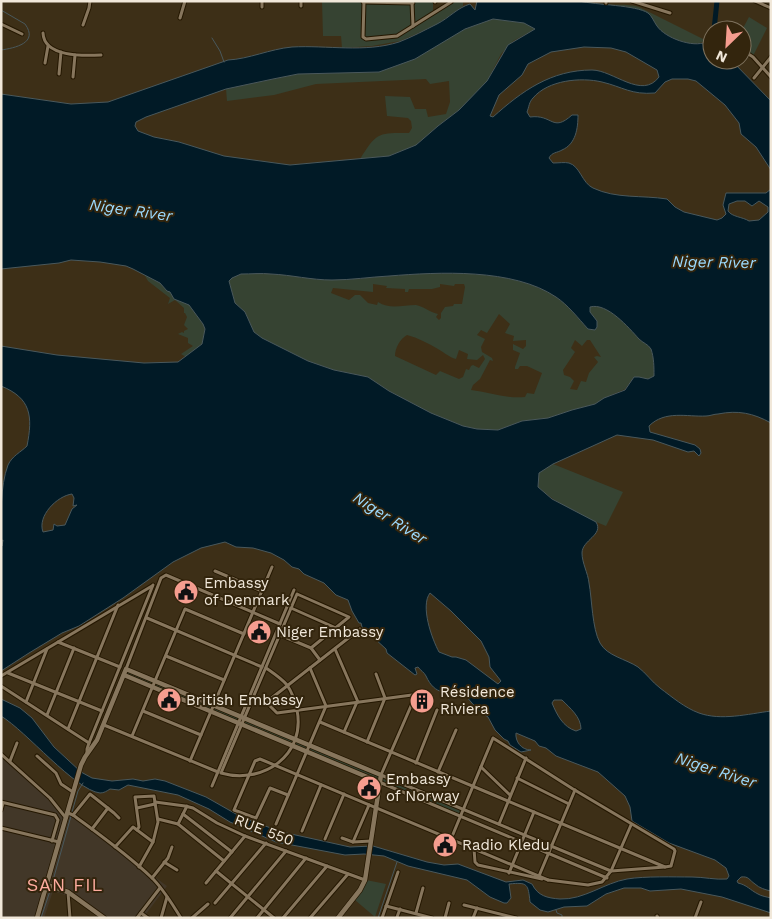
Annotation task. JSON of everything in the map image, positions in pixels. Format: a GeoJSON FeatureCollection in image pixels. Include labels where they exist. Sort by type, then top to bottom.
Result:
{"type":"FeatureCollection","features":[{"type":"Feature","properties":{"kind":"street"},"geometry":{"type":"LineString","coordinates":[[83,25],[90,8],[90,1]]}},
{"type":"Feature","properties":{"kind":"street"},"geometry":{"type":"LineString","coordinates":[[180,18],[185,1]]}},
{"type":"Feature","properties":{"kind":"street"},"geometry":{"type":"LineString","coordinates":[[262,1],[262,7]]}},
{"type":"Feature","properties":{"kind":"street"},"geometry":{"type":"LineString","coordinates":[[301,6],[302,1]]}},
{"type":"Feature","properties":{"kind":"street"},"geometry":{"type":"LineString","coordinates":[[413,26],[412,2],[364,1],[364,38],[397,36],[413,26],[430,14],[451,2]]}},
{"type":"Feature","properties":{"kind":"street"},"geometry":{"type":"LineString","coordinates":[[632,1],[670,13]]}},
{"type":"Feature","properties":{"kind":"street"},"geometry":{"type":"LineString","coordinates":[[755,1],[771,8]]}},
{"type":"Feature","properties":{"kind":"street"},"geometry":{"type":"LineString","coordinates":[[1,24],[22,34]]}},
{"type":"Feature","properties":{"kind":"street"},"geometry":{"type":"LineString","coordinates":[[43,33],[44,40],[48,46],[61,52],[90,56],[101,55]]}},
{"type":"Feature","properties":{"kind":"street"},"geometry":{"type":"LineString","coordinates":[[45,64],[48,46]]}},
{"type":"Feature","properties":{"kind":"street"},"geometry":{"type":"LineString","coordinates":[[59,74],[61,52]]}},
{"type":"Feature","properties":{"kind":"street"},"geometry":{"type":"LineString","coordinates":[[73,77],[75,54]]}},
{"type":"Feature","properties":{"kind":"street"},"geometry":{"type":"LineString","coordinates":[[754,78],[771,57]]}},
{"type":"Feature","properties":{"kind":"street"},"geometry":{"type":"LineString","coordinates":[[752,58],[771,76]]}},
{"type":"Feature","properties":{"kind":"street"},"geometry":{"type":"LineString","coordinates":[[190,761],[272,567]]}},
{"type":"Feature","properties":{"kind":"street"},"geometry":{"type":"LineString","coordinates":[[215,571],[262,591]]}},
{"type":"Feature","properties":{"kind":"street"},"geometry":{"type":"LineString","coordinates":[[37,918],[59,851],[59,842],[81,765],[104,725],[161,578],[166,575],[280,624]]}},
{"type":"Feature","properties":{"kind":"street"},"geometry":{"type":"LineString","coordinates":[[1,676],[153,585],[86,749],[87,754]]}},
{"type":"Feature","properties":{"kind":"street"},"geometry":{"type":"LineString","coordinates":[[212,786],[264,668],[294,590]]}},
{"type":"Feature","properties":{"kind":"street"},"geometry":{"type":"LineString","coordinates":[[264,668],[297,594],[349,617],[311,648]]}},
{"type":"Feature","properties":{"kind":"street"},"geometry":{"type":"LineString","coordinates":[[68,729],[118,605]]}},
{"type":"Feature","properties":{"kind":"street"},"geometry":{"type":"LineString","coordinates":[[291,608],[336,628]]}},
{"type":"Feature","properties":{"kind":"street"},"geometry":{"type":"LineString","coordinates":[[132,736],[185,609],[244,634]]}},
{"type":"Feature","properties":{"kind":"street"},"geometry":{"type":"LineString","coordinates":[[146,618],[235,654],[264,668],[288,686],[295,702],[298,716],[295,740],[275,765],[264,772],[243,777],[221,773],[240,724]]}},
{"type":"Feature","properties":{"kind":"street"},"geometry":{"type":"LineString","coordinates":[[338,918],[360,890],[365,880],[379,782],[414,698],[410,695],[277,713],[268,704],[269,700],[360,629]]}},
{"type":"Feature","properties":{"kind":"street"},"geometry":{"type":"LineString","coordinates":[[280,635],[311,648],[320,660]]}},
{"type":"Feature","properties":{"kind":"street"},"geometry":{"type":"LineString","coordinates":[[58,642],[120,667]]}},
{"type":"Feature","properties":{"kind":"street"},"geometry":{"type":"LineString","coordinates":[[26,702],[47,648]]}},
{"type":"Feature","properties":{"kind":"street"},"geometry":{"type":"LineString","coordinates":[[47,716],[74,648]]}},
{"type":"Feature","properties":{"kind":"street"},"geometry":{"type":"LineString","coordinates":[[335,649],[357,702],[344,732]]}},
{"type":"Feature","properties":{"kind":"street"},"geometry":{"type":"LineString","coordinates":[[166,656],[224,680]]}},
{"type":"Feature","properties":{"kind":"street"},"geometry":{"type":"LineString","coordinates":[[276,824],[326,706],[310,668]]}},
{"type":"Feature","properties":{"kind":"street"},"geometry":{"type":"LineString","coordinates":[[126,669],[295,740],[381,775],[464,810],[552,846],[611,871],[671,866],[674,850],[494,738],[481,767],[464,810],[451,839]]}},
{"type":"Feature","properties":{"kind":"street"},"geometry":{"type":"LineString","coordinates":[[8,673],[102,711]]}},
{"type":"Feature","properties":{"kind":"street"},"geometry":{"type":"LineString","coordinates":[[366,742],[386,698],[376,674]]}},
{"type":"Feature","properties":{"kind":"street"},"geometry":{"type":"LineString","coordinates":[[124,675],[607,878]]}},
{"type":"Feature","properties":{"kind":"street"},"geometry":{"type":"LineString","coordinates":[[1,686],[89,743]]}},
{"type":"Feature","properties":{"kind":"street"},"geometry":{"type":"LineString","coordinates":[[416,763],[437,710]]}},
{"type":"Feature","properties":{"kind":"street"},"geometry":{"type":"LineString","coordinates":[[143,711],[201,735]]}},
{"type":"Feature","properties":{"kind":"street"},"geometry":{"type":"LineString","coordinates":[[320,722],[665,867]]}},
{"type":"Feature","properties":{"kind":"street"},"geometry":{"type":"LineString","coordinates":[[104,725],[218,772]]}},
{"type":"Feature","properties":{"kind":"street"},"geometry":{"type":"LineString","coordinates":[[438,772],[456,730]]}},
{"type":"Feature","properties":{"kind":"street"},"geometry":{"type":"LineString","coordinates":[[10,761],[17,743]]}},
{"type":"Feature","properties":{"kind":"street"},"geometry":{"type":"LineString","coordinates":[[1,754],[67,816],[74,816],[152,878],[181,918]]}},
{"type":"Feature","properties":{"kind":"street"},"geometry":{"type":"LineString","coordinates":[[37,756],[56,773],[61,784],[74,792]]}},
{"type":"Feature","properties":{"kind":"street"},"geometry":{"type":"LineString","coordinates":[[499,824],[526,758]]}},
{"type":"Feature","properties":{"kind":"street"},"geometry":{"type":"LineString","coordinates":[[288,795],[270,788],[256,818],[234,810],[255,761],[260,759],[548,880]]}},
{"type":"Feature","properties":{"kind":"street"},"geometry":{"type":"LineString","coordinates":[[481,767],[510,795]]}},
{"type":"Feature","properties":{"kind":"street"},"geometry":{"type":"LineString","coordinates":[[517,778],[569,804]]}},
{"type":"Feature","properties":{"kind":"street"},"geometry":{"type":"LineString","coordinates":[[302,831],[322,785]]}},
{"type":"Feature","properties":{"kind":"street"},"geometry":{"type":"LineString","coordinates":[[539,876],[575,790]]}},
{"type":"Feature","properties":{"kind":"street"},"geometry":{"type":"LineString","coordinates":[[74,816],[90,794],[119,818]]}},
{"type":"Feature","properties":{"kind":"street"},"geometry":{"type":"LineString","coordinates":[[325,839],[344,794]]}},
{"type":"Feature","properties":{"kind":"street"},"geometry":{"type":"LineString","coordinates":[[137,830],[139,827],[135,797],[154,796],[158,819],[153,842],[139,867]]}},
{"type":"Feature","properties":{"kind":"street"},"geometry":{"type":"LineString","coordinates":[[1,810],[2,802],[55,814],[58,820],[52,841]]}},
{"type":"Feature","properties":{"kind":"street"},"geometry":{"type":"LineString","coordinates":[[137,808],[155,803]]}},
{"type":"Feature","properties":{"kind":"street","name":"RUE 550"},"geometry":{"type":"LineString","coordinates":[[155,803],[187,806],[245,836],[365,880]]}},
{"type":"Feature","properties":{"kind":"street"},"geometry":{"type":"LineString","coordinates":[[352,842],[369,804]]}},
{"type":"Feature","properties":{"kind":"street"},"geometry":{"type":"LineString","coordinates":[[178,824],[187,806]]}},
{"type":"Feature","properties":{"kind":"street"},"geometry":{"type":"LineString","coordinates":[[92,830],[108,808]]}},
{"type":"Feature","properties":{"kind":"street"},"geometry":{"type":"LineString","coordinates":[[509,873],[534,812]]}},
{"type":"Feature","properties":{"kind":"street"},"geometry":{"type":"LineString","coordinates":[[183,814],[232,852]]}},
{"type":"Feature","properties":{"kind":"street"},"geometry":{"type":"LineString","coordinates":[[158,819],[178,824],[224,862]]}},
{"type":"Feature","properties":{"kind":"street"},"geometry":{"type":"LineString","coordinates":[[474,849],[476,864],[509,873],[548,880],[588,884],[602,882],[611,871],[631,825]]}},
{"type":"Feature","properties":{"kind":"street"},"geometry":{"type":"LineString","coordinates":[[115,847],[130,828],[133,827],[153,842]]}},
{"type":"Feature","properties":{"kind":"street"},"geometry":{"type":"LineString","coordinates":[[1,828],[59,842]]}},
{"type":"Feature","properties":{"kind":"street"},"geometry":{"type":"LineString","coordinates":[[206,883],[245,836]]}},
{"type":"Feature","properties":{"kind":"street"},"geometry":{"type":"LineString","coordinates":[[342,838],[352,842],[371,843]]}},
{"type":"Feature","properties":{"kind":"street"},"geometry":{"type":"LineString","coordinates":[[215,903],[266,843]]}},
{"type":"Feature","properties":{"kind":"street"},"geometry":{"type":"LineString","coordinates":[[152,878],[172,847]]}},
{"type":"Feature","properties":{"kind":"street"},"geometry":{"type":"LineString","coordinates":[[230,918],[286,850]]}},
{"type":"Feature","properties":{"kind":"street"},"geometry":{"type":"LineString","coordinates":[[257,918],[306,858]]}},
{"type":"Feature","properties":{"kind":"street"},"geometry":{"type":"LineString","coordinates":[[164,862],[177,870]]}},
{"type":"Feature","properties":{"kind":"street"},"geometry":{"type":"LineString","coordinates":[[284,918],[327,866]]}},
{"type":"Feature","properties":{"kind":"street"},"geometry":{"type":"LineString","coordinates":[[216,871],[274,918]]}},
{"type":"Feature","properties":{"kind":"street"},"geometry":{"type":"LineString","coordinates":[[382,918],[398,872]]}},
{"type":"Feature","properties":{"kind":"street"},"geometry":{"type":"LineString","coordinates":[[310,918],[348,874]]}},
{"type":"Feature","properties":{"kind":"street"},"geometry":{"type":"LineString","coordinates":[[47,884],[68,892],[104,918]]}},
{"type":"Feature","properties":{"kind":"street"},"geometry":{"type":"LineString","coordinates":[[137,918],[160,888]]}},
{"type":"Feature","properties":{"kind":"street"},"geometry":{"type":"LineString","coordinates":[[417,915],[423,888]]}},
{"type":"Feature","properties":{"kind":"street"},"geometry":{"type":"LineString","coordinates":[[68,892],[70,918]]}},
{"type":"Feature","properties":{"kind":"street"},"geometry":{"type":"LineString","coordinates":[[161,918],[167,897]]}},
{"type":"Feature","properties":{"kind":"street"},"geometry":{"type":"LineString","coordinates":[[695,918],[701,902]]}},
{"type":"Feature","properties":{"kind":"street"},"geometry":{"type":"LineString","coordinates":[[445,918],[449,903]]}},
{"type":"Feature","properties":{"kind":"street"},"geometry":{"type":"LineString","coordinates":[[192,918],[208,904]]}},
{"type":"Feature","properties":{"kind":"street"},"geometry":{"type":"LineString","coordinates":[[464,905],[516,918]]}},
{"type":"Feature","properties":{"kind":"street"},"geometry":{"type":"LineString","coordinates":[[386,906],[432,918]]}},
{"type":"Feature","properties":{"kind":"street"},"geometry":{"type":"LineString","coordinates":[[473,918],[477,908]]}},
{"type":"Feature","properties":{"kind":"street"},"geometry":{"type":"LineString","coordinates":[[398,917],[400,909]]}},
{"type":"Feature","properties":{"kind":"street"},"geometry":{"type":"LineString","coordinates":[[141,913],[148,918]]}},
{"type":"Feature","properties":{"kind":"shaded area"},"geometry":{"type":"Polygon","coordinates":[[[1,752],[53,797],[59,807],[167,886],[143,918],[100,918],[74,898],[53,891],[44,918],[1,918],[1,752]]]}},
{"type":"Feature","properties":{"kind":"green space"},"geometry":{"type":"Polygon","coordinates":[[[322,1],[391,3],[391,1],[433,1],[433,14],[457,1],[463,1],[463,6],[438,24],[400,41],[372,46],[342,48],[341,36],[323,36],[322,1]]]}},
{"type":"Feature","properties":{"kind":"green space"},"geometry":{"type":"Polygon","coordinates":[[[579,1],[586,1],[600,4],[587,3],[579,1]]]}},
{"type":"Feature","properties":{"kind":"green space"},"geometry":{"type":"Polygon","coordinates":[[[612,5],[627,5],[639,7],[702,38],[702,42],[690,43],[675,39],[661,31],[644,11],[626,6],[612,5]]]}},
{"type":"Feature","properties":{"kind":"green space"},"geometry":{"type":"Polygon","coordinates":[[[749,17],[767,28],[753,56],[752,20],[747,20],[749,17]]]}},
{"type":"Feature","properties":{"kind":"green space"},"geometry":{"type":"Polygon","coordinates":[[[493,19],[524,23],[535,29],[513,41],[501,54],[487,81],[459,110],[416,145],[389,156],[360,159],[370,144],[379,136],[391,133],[409,133],[412,128],[411,121],[408,118],[387,116],[385,96],[410,97],[415,109],[426,109],[428,117],[446,114],[450,102],[449,81],[430,84],[426,79],[316,84],[274,95],[227,101],[226,89],[298,74],[379,72],[465,29],[493,19]]]}},
{"type":"Feature","properties":{"kind":"green space"},"geometry":{"type":"Polygon","coordinates":[[[452,273],[475,274],[519,281],[539,288],[556,297],[588,329],[595,330],[597,321],[589,312],[589,307],[596,306],[610,312],[624,322],[651,349],[654,376],[648,379],[634,377],[625,389],[595,404],[548,418],[522,421],[498,430],[463,426],[431,413],[389,391],[368,377],[334,370],[308,361],[262,339],[254,332],[245,312],[235,303],[229,281],[241,274],[264,274],[339,280],[452,273]],[[373,284],[373,292],[333,288],[331,293],[349,300],[355,295],[360,295],[368,303],[377,305],[378,302],[387,306],[416,305],[438,314],[436,317],[439,320],[445,307],[462,304],[465,287],[464,284],[455,284],[454,286],[440,284],[440,287],[432,289],[409,289],[408,292],[405,292],[405,289],[386,288],[387,286],[373,284]],[[499,314],[487,333],[481,330],[477,335],[485,339],[481,347],[482,352],[492,358],[493,361],[490,360],[480,379],[473,385],[471,390],[511,397],[525,397],[527,393],[534,394],[542,373],[527,366],[520,366],[518,369],[515,369],[520,353],[513,350],[513,344],[523,349],[526,346],[526,340],[513,341],[514,336],[505,333],[510,324],[499,314]],[[407,335],[397,347],[395,356],[436,375],[440,371],[459,379],[463,377],[466,369],[469,370],[473,365],[479,368],[485,359],[483,355],[477,360],[467,359],[468,354],[459,350],[456,359],[419,339],[407,335]],[[575,340],[571,348],[575,352],[563,370],[564,375],[574,381],[570,389],[577,390],[581,381],[586,382],[589,373],[598,362],[594,357],[601,357],[590,340],[587,340],[582,346],[575,340]]]}},
{"type":"Feature","properties":{"kind":"green space"},"geometry":{"type":"Polygon","coordinates":[[[144,274],[170,291],[174,299],[189,305],[203,324],[205,329],[202,344],[186,357],[181,354],[193,346],[188,343],[188,338],[178,334],[184,333],[188,329],[184,325],[187,317],[184,313],[184,308],[175,300],[168,304],[170,298],[148,281],[144,274]]]}},
{"type":"Feature","properties":{"kind":"green space"},"geometry":{"type":"Polygon","coordinates":[[[553,464],[623,492],[606,526],[562,505],[538,487],[539,473],[553,464]]]}},
{"type":"Feature","properties":{"kind":"green space"},"geometry":{"type":"Polygon","coordinates":[[[127,672],[463,812],[461,815],[126,674],[127,672]]]}},
{"type":"Feature","properties":{"kind":"green space"},"geometry":{"type":"Polygon","coordinates":[[[366,880],[386,884],[375,917],[355,900],[366,880]]]}},
{"type":"Feature","properties":{"kind":"water","name":"Niger River"},"geometry":{"type":"Polygon","coordinates":[[[477,1],[579,1],[642,10],[649,14],[661,30],[673,38],[687,43],[702,43],[702,70],[741,70],[771,101],[771,170],[756,147],[741,134],[739,123],[725,105],[696,81],[688,79],[672,79],[665,82],[655,93],[633,92],[594,81],[565,81],[539,92],[531,101],[527,112],[530,117],[543,118],[556,123],[572,115],[578,115],[577,130],[573,140],[567,147],[549,158],[553,163],[573,165],[589,186],[611,194],[667,199],[684,212],[717,220],[726,214],[723,205],[726,193],[766,193],[771,189],[771,423],[739,412],[706,416],[669,416],[655,421],[649,426],[650,432],[695,445],[700,449],[701,453],[699,456],[694,451],[688,452],[653,440],[617,435],[553,464],[539,473],[538,487],[552,499],[596,522],[597,530],[585,544],[582,553],[588,579],[595,630],[600,643],[607,651],[638,667],[657,686],[699,713],[725,717],[771,711],[771,891],[758,887],[746,877],[741,877],[737,881],[759,895],[771,898],[771,913],[722,897],[681,889],[650,891],[641,888],[624,888],[606,894],[587,906],[564,907],[548,912],[540,910],[530,902],[529,891],[526,886],[515,883],[509,884],[511,898],[507,903],[504,903],[490,897],[467,880],[408,866],[384,856],[345,855],[276,842],[230,822],[209,809],[178,795],[128,785],[119,790],[110,789],[100,793],[78,782],[1,716],[1,699],[20,708],[32,718],[54,747],[81,772],[92,778],[112,781],[155,779],[165,781],[206,797],[243,818],[282,832],[350,847],[373,846],[427,862],[444,865],[458,864],[506,882],[523,880],[532,884],[543,896],[551,898],[569,899],[619,881],[634,878],[692,877],[727,879],[729,876],[726,868],[715,860],[669,843],[632,821],[630,807],[625,796],[598,772],[556,756],[546,748],[539,746],[535,741],[516,733],[519,744],[527,750],[531,750],[521,752],[510,745],[495,730],[488,717],[478,710],[465,695],[438,690],[433,687],[418,667],[415,668],[417,674],[415,675],[387,653],[386,649],[359,623],[348,600],[336,595],[324,583],[304,574],[299,569],[292,567],[271,553],[253,548],[236,547],[225,542],[201,548],[173,562],[123,598],[79,626],[62,633],[1,671],[2,492],[8,465],[27,446],[30,426],[28,409],[24,402],[19,396],[1,386],[1,346],[57,355],[144,363],[178,362],[202,344],[205,329],[189,305],[174,299],[170,292],[160,283],[126,266],[71,260],[1,269],[1,94],[71,104],[108,102],[228,60],[276,50],[292,47],[359,48],[399,42],[441,22],[470,4],[475,10],[477,1]],[[493,19],[465,29],[415,59],[379,72],[298,74],[226,89],[146,117],[136,122],[135,126],[138,131],[154,137],[179,142],[224,156],[290,165],[389,156],[416,145],[459,110],[487,81],[508,45],[535,29],[524,23],[493,19]],[[584,47],[551,52],[528,64],[522,75],[499,95],[490,116],[493,117],[515,99],[538,84],[563,74],[577,71],[600,71],[627,82],[644,86],[652,83],[659,77],[657,70],[626,52],[611,48],[584,47]],[[745,201],[729,204],[728,211],[732,215],[749,221],[759,220],[768,212],[768,207],[759,201],[752,206],[745,201]],[[452,273],[346,280],[267,274],[241,274],[229,281],[235,303],[245,312],[254,332],[262,338],[308,361],[334,370],[368,377],[389,391],[431,413],[463,426],[498,430],[522,421],[548,418],[595,404],[604,398],[625,390],[634,377],[648,379],[654,376],[651,349],[610,312],[597,306],[590,307],[590,312],[597,321],[597,327],[595,330],[588,329],[556,297],[539,288],[519,281],[475,274],[452,273]],[[72,494],[55,503],[46,513],[42,526],[43,532],[53,530],[54,524],[57,526],[65,525],[72,509],[77,505],[73,506],[74,498],[72,494]],[[430,593],[426,606],[430,631],[439,652],[466,660],[498,684],[501,681],[490,667],[489,657],[481,641],[430,593]],[[554,700],[552,703],[567,727],[576,731],[581,729],[577,717],[562,700],[554,700]]]}},
{"type":"Feature","properties":{"kind":"waterway"},"geometry":{"type":"LineString","coordinates":[[715,20],[717,1]]}},
{"type":"Feature","properties":{"kind":"waterway"},"geometry":{"type":"LineString","coordinates":[[1,10],[25,24],[29,30],[29,36],[24,43],[13,48],[1,50]]}},
{"type":"Feature","properties":{"kind":"waterway"},"geometry":{"type":"LineString","coordinates":[[212,38],[224,62]]}},
{"type":"Feature","properties":{"kind":"waterway"},"geometry":{"type":"LineString","coordinates":[[72,812],[78,791],[83,783]]}},
{"type":"Feature","properties":{"kind":"waterway"},"geometry":{"type":"LineString","coordinates":[[52,884],[71,816]]}},
{"type":"Feature","properties":{"kind":"waterway"},"geometry":{"type":"LineString","coordinates":[[378,918],[397,862]]}},
{"type":"Feature","properties":{"kind":"waterway"},"geometry":{"type":"LineString","coordinates":[[41,918],[51,888]]}},
{"type":"Feature","properties":{"kind":"waterway"},"geometry":{"type":"LineString","coordinates":[[556,910],[557,913],[562,915],[562,918]]}},
{"type":"Feature","properties":{"kind":"place","name":"Embassy of Denmark"},"geometry":{"type":"Point","coordinates":[186,592]}},
{"type":"Feature","properties":{"kind":"place","name":"Niger Embassy"},"geometry":{"type":"Point","coordinates":[259,632]}},
{"type":"Feature","properties":{"kind":"place","name":"British Embassy"},"geometry":{"type":"Point","coordinates":[169,700]}},
{"type":"Feature","properties":{"kind":"place","name":"Résidence Riviera"},"geometry":{"type":"Point","coordinates":[422,701]}},
{"type":"Feature","properties":{"kind":"place","name":"Embassy of Norway"},"geometry":{"type":"Point","coordinates":[369,788]}},
{"type":"Feature","properties":{"kind":"place","name":"Radio Kledu"},"geometry":{"type":"Point","coordinates":[445,845]}},
{"type":"Feature","properties":{"kind":"district","name":"SAN FIL"},"geometry":{"type":"Point","coordinates":[65,884]}}]}
